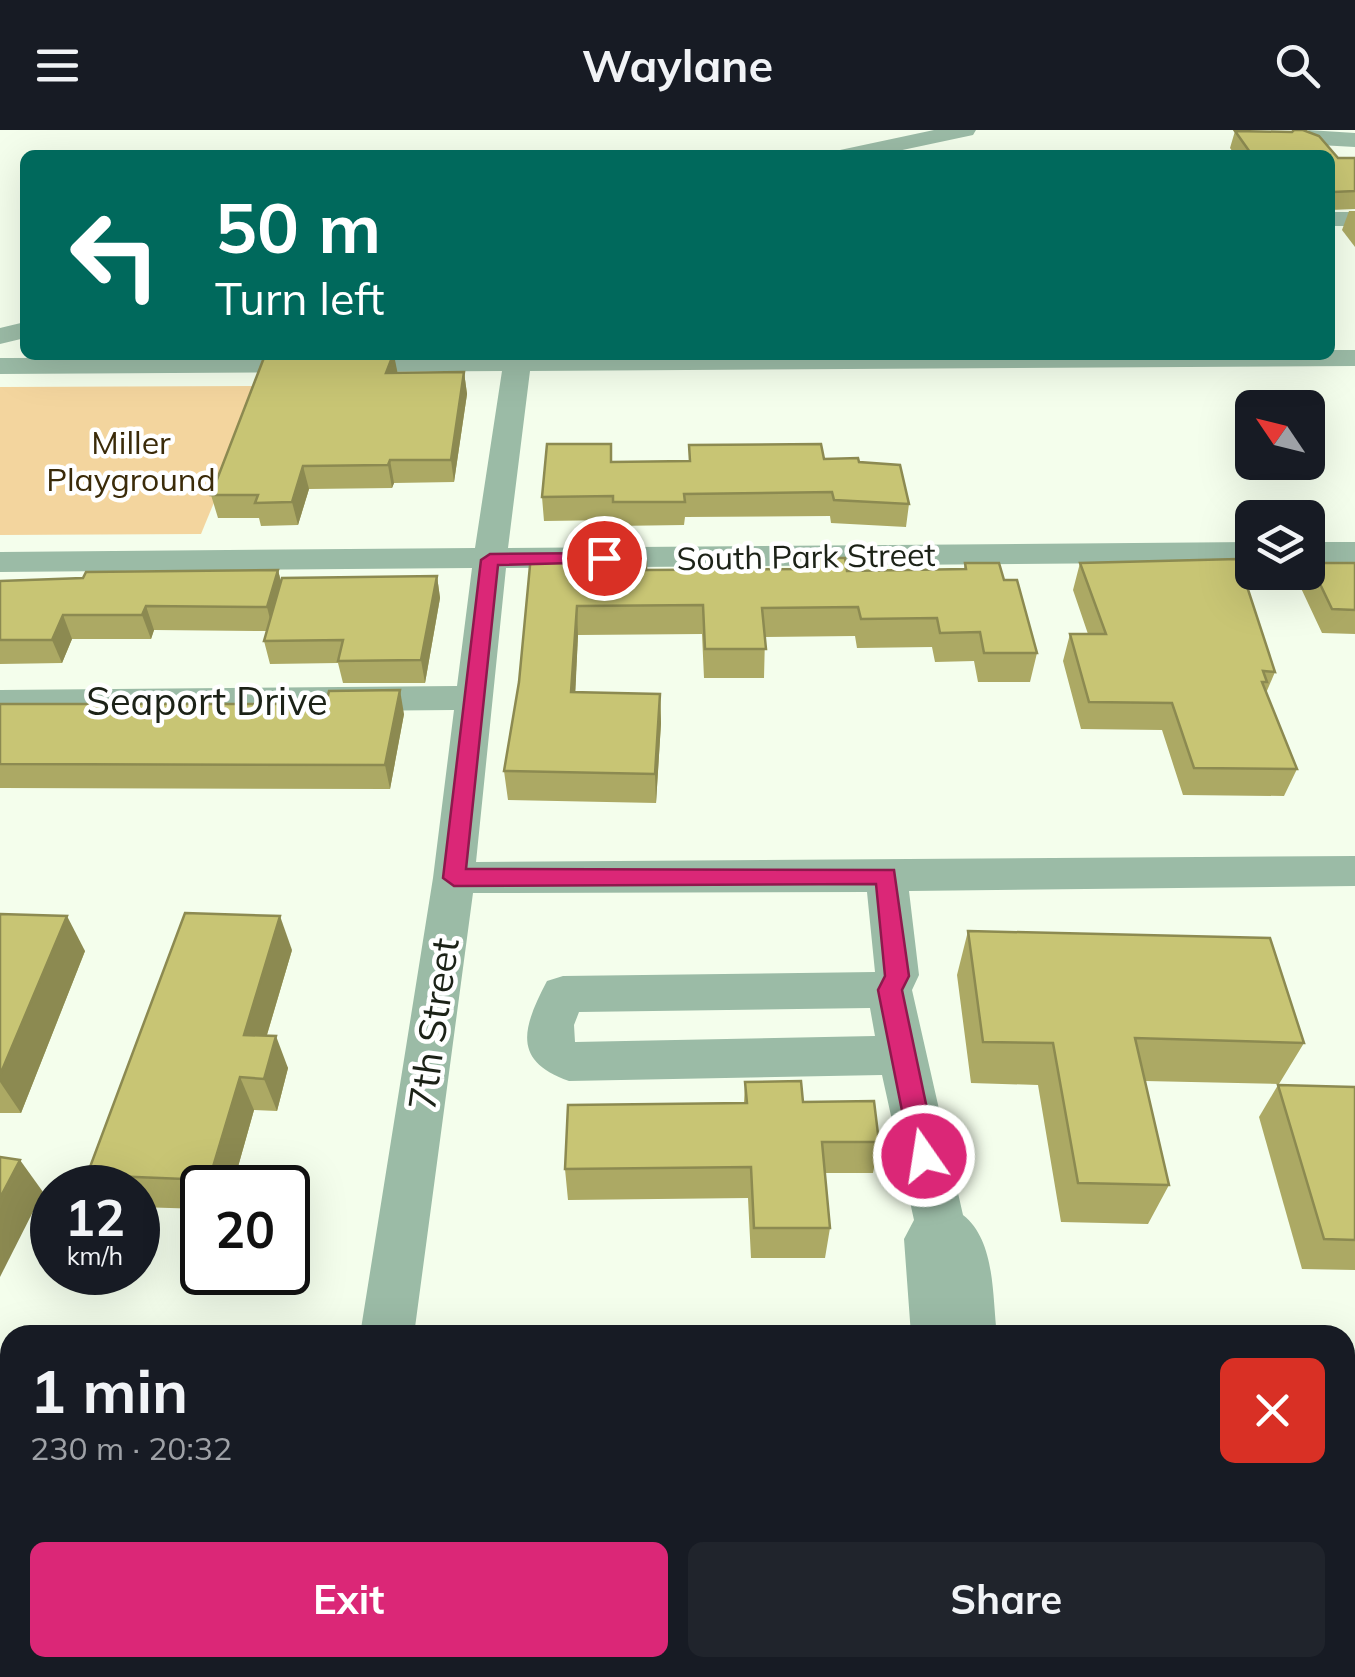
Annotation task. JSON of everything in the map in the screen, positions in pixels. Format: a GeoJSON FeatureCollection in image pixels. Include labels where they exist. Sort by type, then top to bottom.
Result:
{"type":"FeatureCollection","features":[{"type":"Feature","properties":{"kind":"street"},"geometry":{"type":"LineString","coordinates":[[871,150],[965,130]]}},
{"type":"Feature","properties":{"kind":"street"},"geometry":{"type":"LineString","coordinates":[[1319,130],[1327,140],[1355,140]]}},
{"type":"Feature","properties":{"kind":"street"},"geometry":{"type":"LineString","coordinates":[[0,366],[518,360]]}},
{"type":"Feature","properties":{"kind":"street","name":"7th Street"},"geometry":{"type":"LineString","coordinates":[[388,1325],[454,878],[490,560],[518,360]]}},
{"type":"Feature","properties":{"kind":"street","name":"South Park Street"},"geometry":{"type":"LineString","coordinates":[[0,562],[1235,552]]}},
{"type":"Feature","properties":{"kind":"street"},"geometry":{"type":"LineString","coordinates":[[1325,552],[1355,552]]}},
{"type":"Feature","properties":{"kind":"street","name":"Seaport Drive"},"geometry":{"type":"LineString","coordinates":[[0,702],[474,698]]}},
{"type":"Feature","properties":{"kind":"street"},"geometry":{"type":"LineString","coordinates":[[454,878],[1355,872]]}},
{"type":"Feature","properties":{"kind":"street"},"geometry":{"type":"LineString","coordinates":[[886,876],[897,976],[890,990],[901,1055],[941,1228],[959,1243],[969,1325]]}},
{"type":"Feature","properties":{"kind":"street"},"geometry":{"type":"LineString","coordinates":[[890,990],[563,994],[551,1025],[552,1053],[569,1062],[901,1055]]}},
{"type":"Feature","properties":{"kind":"street"},"geometry":{"type":"LineString","coordinates":[[937,1325],[930,1239],[941,1228]]}},
{"type":"Feature","properties":{"kind":"green space","name":"Miller Playground"},"geometry":{"type":"Polygon","coordinates":[[[262,386],[201,534],[0,535],[0,387],[262,386]]]}},
{"type":"Feature","properties":{"kind":"building"},"geometry":{"type":"Polygon","coordinates":[[[1303,130],[1319,136],[1331,150],[1248,150],[1235,131],[1303,130]]]}},
{"type":"Feature","properties":{"kind":"building"},"geometry":{"type":"Polygon","coordinates":[[[1335,155],[1355,158],[1355,191],[1335,192],[1335,155]]]}},
{"type":"Feature","properties":{"kind":"building"},"geometry":{"type":"Polygon","coordinates":[[[263,360],[391,360],[386,373],[464,372],[451,460],[303,466],[292,502],[255,503],[258,495],[211,495],[263,360]]]}},
{"type":"Feature","properties":{"kind":"building"},"geometry":{"type":"Polygon","coordinates":[[[547,444],[611,444],[611,462],[690,461],[689,445],[821,444],[824,459],[858,458],[859,462],[900,465],[909,504],[834,500],[832,492],[684,494],[685,502],[613,502],[613,496],[542,497],[547,444]]]}},
{"type":"Feature","properties":{"kind":"building"},"geometry":{"type":"Polygon","coordinates":[[[531,555],[601,555],[600,562],[646,562],[646,570],[809,569],[808,558],[845,558],[847,571],[966,569],[965,563],[999,563],[1004,580],[1017,580],[1037,653],[984,653],[980,632],[940,633],[937,618],[861,619],[858,607],[762,608],[766,649],[705,649],[703,605],[577,606],[571,692],[660,694],[655,774],[504,771],[519,682],[531,555]]]}},
{"type":"Feature","properties":{"kind":"building"},"geometry":{"type":"Polygon","coordinates":[[[1235,559],[1235,590],[1248,590],[1275,672],[1263,671],[1267,682],[1262,682],[1297,769],[1194,768],[1172,703],[1089,702],[1070,634],[1106,634],[1080,563],[1235,559]]]}},
{"type":"Feature","properties":{"kind":"building"},"geometry":{"type":"Polygon","coordinates":[[[1325,563],[1355,563],[1355,610],[1332,609],[1323,590],[1325,563]]]}},
{"type":"Feature","properties":{"kind":"building"},"geometry":{"type":"Polygon","coordinates":[[[278,570],[267,607],[146,606],[142,615],[63,615],[52,640],[0,640],[0,581],[83,578],[86,572],[278,570]]]}},
{"type":"Feature","properties":{"kind":"building"},"geometry":{"type":"Polygon","coordinates":[[[437,576],[421,660],[338,661],[343,640],[264,641],[282,578],[437,576]]]}},
{"type":"Feature","properties":{"kind":"building"},"geometry":{"type":"Polygon","coordinates":[[[400,690],[385,765],[0,764],[0,704],[326,704],[329,691],[400,690]]]}},
{"type":"Feature","properties":{"kind":"building"},"geometry":{"type":"Polygon","coordinates":[[[185,913],[280,916],[244,1035],[276,1036],[264,1079],[240,1077],[214,1165],[180,1165],[180,1179],[160,1178],[160,1165],[91,1165],[185,913]]]}},
{"type":"Feature","properties":{"kind":"building"},"geometry":{"type":"Polygon","coordinates":[[[0,914],[67,916],[0,1075],[0,914]]]}},
{"type":"Feature","properties":{"kind":"building"},"geometry":{"type":"Polygon","coordinates":[[[968,931],[1270,938],[1304,1043],[1135,1038],[1169,1185],[1078,1183],[1053,1043],[983,1042],[968,931]]]}},
{"type":"Feature","properties":{"kind":"building"},"geometry":{"type":"Polygon","coordinates":[[[801,1081],[803,1102],[874,1101],[879,1142],[822,1142],[830,1228],[754,1228],[751,1167],[565,1169],[568,1105],[747,1103],[745,1082],[801,1081]]]}},
{"type":"Feature","properties":{"kind":"building"},"geometry":{"type":"Polygon","coordinates":[[[1278,1085],[1355,1087],[1355,1240],[1324,1239],[1278,1085]]]}},
{"type":"Feature","properties":{"kind":"building"},"geometry":{"type":"Polygon","coordinates":[[[0,1157],[20,1160],[0,1198],[0,1157]]]}},
{"type":"Feature","properties":{"kind":"route"},"geometry":{"type":"LineString","coordinates":[[604,558],[490,560],[454,878],[886,876],[897,976],[890,990],[924,1156]]}}]}
